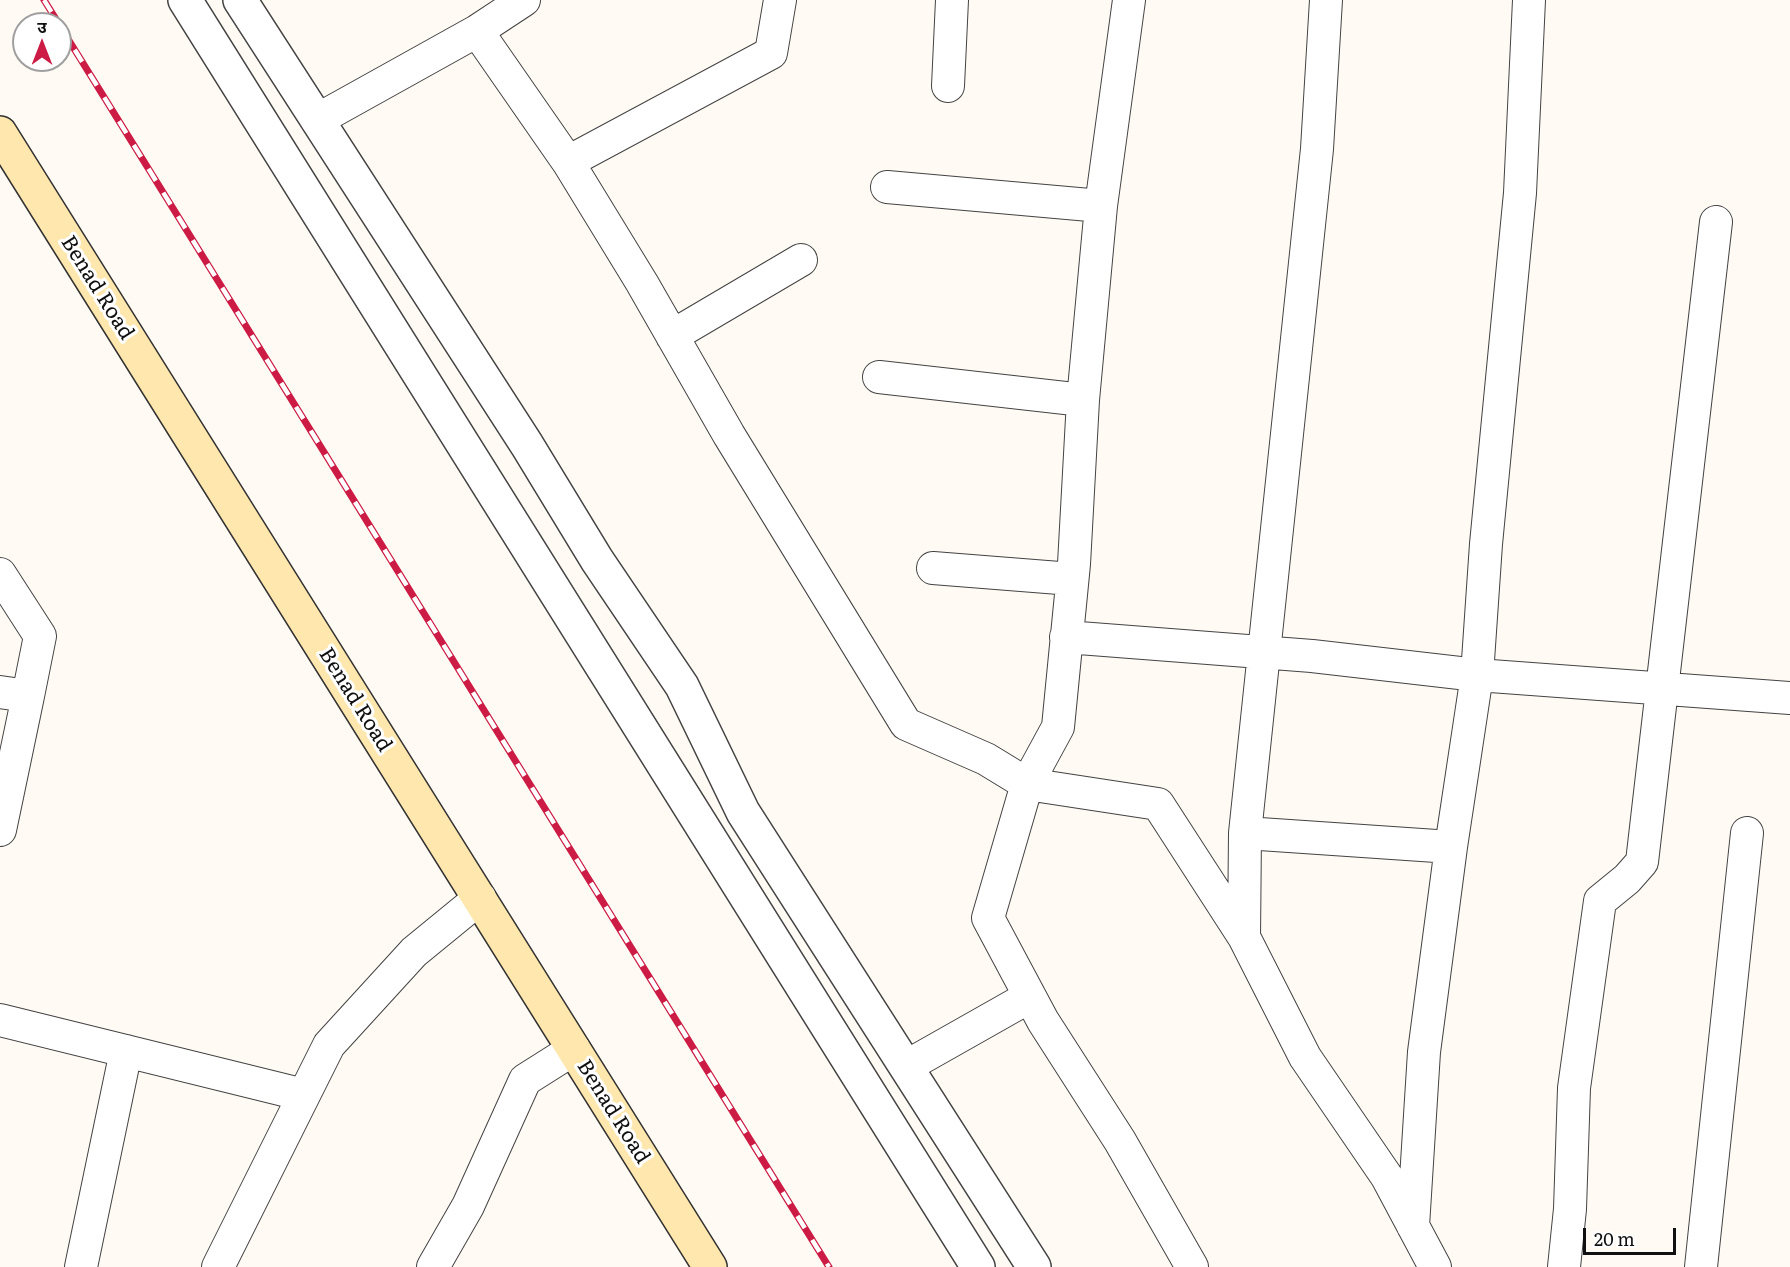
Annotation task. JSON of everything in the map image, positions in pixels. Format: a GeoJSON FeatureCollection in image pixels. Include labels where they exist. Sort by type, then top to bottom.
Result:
{"type":"FeatureCollection","features":[{"type":"Feature","properties":{"kind":"main road","name":"Benad Road"},"geometry":{"type":"LineString","coordinates":[[0,133],[711,1267]]}},
{"type":"Feature","properties":{"kind":"street"},"geometry":{"type":"LineString","coordinates":[[185,0],[978,1267]]}},
{"type":"Feature","properties":{"kind":"street"},"geometry":{"type":"LineString","coordinates":[[240,0],[527,445],[597,560],[682,686],[743,812],[1034,1267]]}},
{"type":"Feature","properties":{"kind":"street"},"geometry":{"type":"LineString","coordinates":[[317,120],[477,31],[524,0]]}},
{"type":"Feature","properties":{"kind":"street"},"geometry":{"type":"LineString","coordinates":[[568,162],[771,53],[780,0]]}},
{"type":"Feature","properties":{"kind":"street"},"geometry":{"type":"LineString","coordinates":[[948,86],[952,0]]}},
{"type":"Feature","properties":{"kind":"street"},"geometry":{"type":"LineString","coordinates":[[1129,0],[1101,206],[1083,400],[1072,579],[1058,727],[1027,784],[988,918],[1029,997],[1120,1141],[1192,1267]]}},
{"type":"Feature","properties":{"kind":"street"},"geometry":{"type":"LineString","coordinates":[[1244,937],[1245,833],[1266,653],[1281,484],[1317,149],[1326,0]]}},
{"type":"Feature","properties":{"kind":"street"},"geometry":{"type":"LineString","coordinates":[[1413,1226],[1424,1052],[1451,847],[1477,675],[1486,544],[1520,193],[1529,0]]}},
{"type":"Feature","properties":{"kind":"street"},"geometry":{"type":"LineString","coordinates":[[477,31],[568,162],[729,435],[906,724],[986,759],[1027,784],[1158,804],[1244,937],[1305,1057],[1386,1177],[1435,1267]]}},
{"type":"Feature","properties":{"kind":"street"},"geometry":{"type":"LineString","coordinates":[[886,187],[1101,206]]}},
{"type":"Feature","properties":{"kind":"street"},"geometry":{"type":"LineString","coordinates":[[1564,1267],[1570,1209],[1574,1088],[1600,900],[1628,879],[1642,862],[1716,222]]}},
{"type":"Feature","properties":{"kind":"street"},"geometry":{"type":"LineString","coordinates":[[672,336],[801,260]]}},
{"type":"Feature","properties":{"kind":"street"},"geometry":{"type":"LineString","coordinates":[[879,377],[1083,400]]}},
{"type":"Feature","properties":{"kind":"street"},"geometry":{"type":"LineString","coordinates":[[933,567],[1072,579]]}},
{"type":"Feature","properties":{"kind":"street"},"geometry":{"type":"LineString","coordinates":[[0,574],[40,636],[14,694],[0,830]]}},
{"type":"Feature","properties":{"kind":"street"},"geometry":{"type":"LineString","coordinates":[[1066,637],[1266,653],[1477,675],[1790,698]]}},
{"type":"Feature","properties":{"kind":"street"},"geometry":{"type":"LineString","coordinates":[[1245,833],[1451,847]]}},
{"type":"Feature","properties":{"kind":"street"},"geometry":{"type":"LineString","coordinates":[[1701,1267],[1747,833]]}},
{"type":"Feature","properties":{"kind":"street"},"geometry":{"type":"LineString","coordinates":[[218,1267],[329,1045],[414,952],[480,898]]}},
{"type":"Feature","properties":{"kind":"street"},"geometry":{"type":"LineString","coordinates":[[907,1066],[1029,997]]}},
{"type":"Feature","properties":{"kind":"street"},"geometry":{"type":"LineString","coordinates":[[0,1020],[304,1095]]}},
{"type":"Feature","properties":{"kind":"street"},"geometry":{"type":"LineString","coordinates":[[433,1267],[468,1206],[525,1080],[574,1049]]}},
{"type":"Feature","properties":{"kind":"street"},"geometry":{"type":"LineString","coordinates":[[81,1267],[126,1051]]}},
{"type":"Feature","properties":{"kind":"railway"},"geometry":{"type":"LineString","coordinates":[[44,0],[52,12]]}},
{"type":"Feature","properties":{"kind":"railway"},"geometry":{"type":"LineString","coordinates":[[72,45],[829,1267]]}}]}
